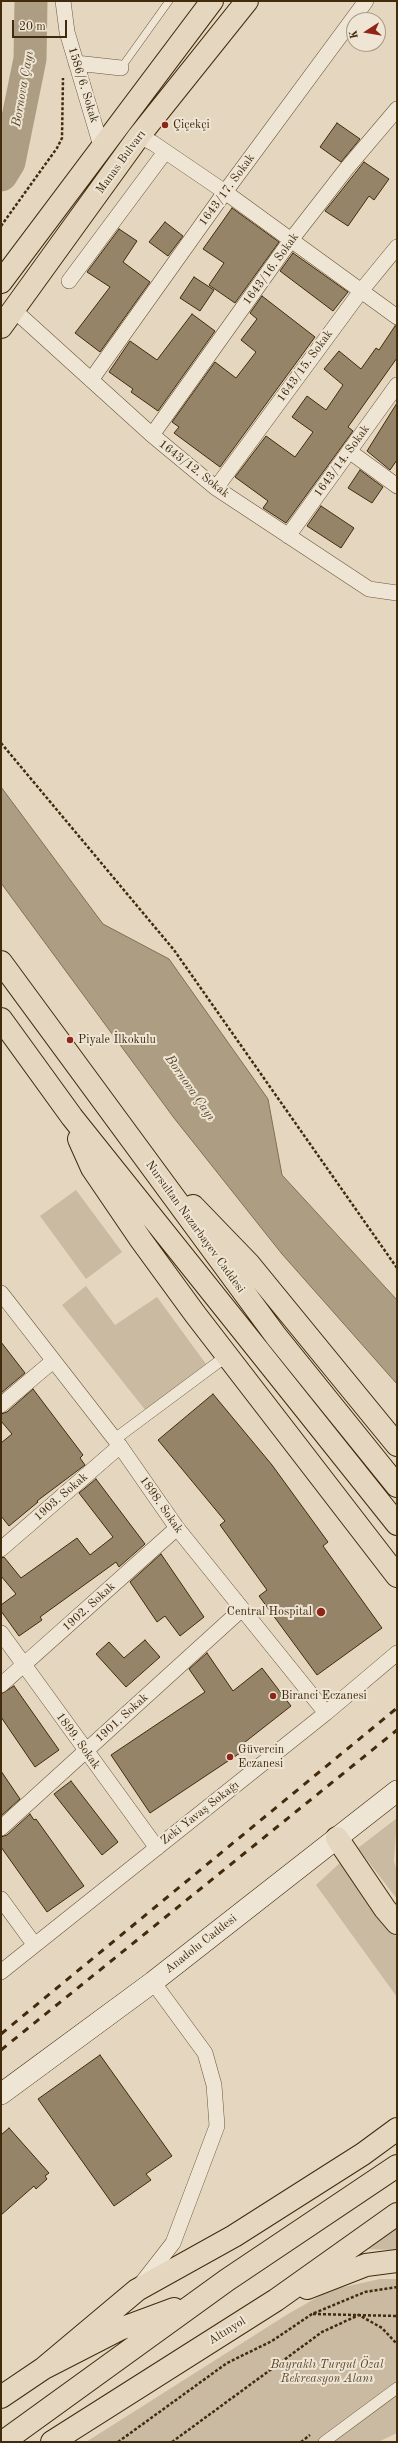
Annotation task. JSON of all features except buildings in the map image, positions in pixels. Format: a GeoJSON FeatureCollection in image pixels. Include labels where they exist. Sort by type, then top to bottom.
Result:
{"type":"FeatureCollection","features":[{"type":"Feature","properties":{"kind":"main road","name":"Manas Bulvarı"},"geometry":{"type":"LineString","coordinates":[[1,282],[101,146],[212,1]]}},
{"type":"Feature","properties":{"kind":"main road","name":"Manas Bulvarı"},"geometry":{"type":"LineString","coordinates":[[7,319],[139,136],[247,1]]}},
{"type":"Feature","properties":{"kind":"main road","name":"Nursultan Nazarbayev Caddesi"},"geometry":{"type":"LineString","coordinates":[[1,962],[276,1336],[397,1486]]}},
{"type":"Feature","properties":{"kind":"main road","name":"Nursultan Nazarbayev Caddesi"},"geometry":{"type":"LineString","coordinates":[[1,1019],[72,1117],[397,1524]]}},
{"type":"Feature","properties":{"kind":"main road"},"geometry":{"type":"LineString","coordinates":[[72,1117],[92,1168],[159,1265],[397,1576]]}},
{"type":"Feature","properties":{"kind":"main road"},"geometry":{"type":"LineString","coordinates":[[151,1167],[218,1230],[249,1264],[397,1445]]}},
{"type":"Feature","properties":{"kind":"main road","name":"Anadolu Caddesi"},"geometry":{"type":"LineString","coordinates":[[1,2094],[153,1982],[397,1791]]}},
{"type":"Feature","properties":{"kind":"main road"},"geometry":{"type":"LineString","coordinates":[[336,1838],[397,1923]]}},
{"type":"Feature","properties":{"kind":"main road"},"geometry":{"type":"LineString","coordinates":[[1,2397],[44,2368],[137,2290],[234,2236],[363,2154],[397,2129]]}},
{"type":"Feature","properties":{"kind":"main road"},"geometry":{"type":"LineString","coordinates":[[4,2442],[200,2300],[397,2166]]}},
{"type":"Feature","properties":{"kind":"main road","name":"Altınyol"},"geometry":{"type":"LineString","coordinates":[[52,2442],[276,2300],[397,2214]]}},
{"type":"Feature","properties":{"kind":"main road"},"geometry":{"type":"LineString","coordinates":[[276,2300],[366,2265],[397,2261]]}},
{"type":"Feature","properties":{"kind":"main road"},"geometry":{"type":"LineString","coordinates":[[44,2368],[120,2329],[200,2300]]}},
{"type":"Feature","properties":{"kind":"street","name":"1586/6. Sokak"},"geometry":{"type":"LineString","coordinates":[[63,1],[67,32],[101,146]]}},
{"type":"Feature","properties":{"kind":"street","name":"1643/17. Sokak"},"geometry":{"type":"LineString","coordinates":[[91,380],[225,192],[366,1]]}},
{"type":"Feature","properties":{"kind":"street"},"geometry":{"type":"LineString","coordinates":[[76,63],[121,68]]}},
{"type":"Feature","properties":{"kind":"street","name":"1643/16. Sokak"},"geometry":{"type":"LineString","coordinates":[[152,435],[291,240],[347,168],[397,109]]}},
{"type":"Feature","properties":{"kind":"street"},"geometry":{"type":"LineString","coordinates":[[139,136],[166,152],[225,192],[397,317]]}},
{"type":"Feature","properties":{"kind":"street"},"geometry":{"type":"LineString","coordinates":[[69,281],[166,152]]}},
{"type":"Feature","properties":{"kind":"street","name":"1643/15. Sokak"},"geometry":{"type":"LineString","coordinates":[[216,488],[361,291],[397,247]]}},
{"type":"Feature","properties":{"kind":"street","name":"1643/12. Sokak"},"geometry":{"type":"LineString","coordinates":[[7,319],[91,380],[152,435],[216,488],[369,589],[397,593]]}},
{"type":"Feature","properties":{"kind":"street","name":"1643/14. Sokak"},"geometry":{"type":"LineString","coordinates":[[288,536],[397,385]]}},
{"type":"Feature","properties":{"kind":"street"},"geometry":{"type":"LineString","coordinates":[[350,451],[397,486]]}},
{"type":"Feature","properties":{"kind":"street","name":"1898. Sokak"},"geometry":{"type":"LineString","coordinates":[[1,1293],[118,1443],[177,1528],[326,1713]]}},
{"type":"Feature","properties":{"kind":"street"},"geometry":{"type":"LineString","coordinates":[[118,1443],[228,1355]]}},
{"type":"Feature","properties":{"kind":"street"},"geometry":{"type":"LineString","coordinates":[[1,1405],[53,1361]]}},
{"type":"Feature","properties":{"kind":"street","name":"1903. Sokak"},"geometry":{"type":"LineString","coordinates":[[2,1544],[118,1443]]}},
{"type":"Feature","properties":{"kind":"street","name":"1902. Sokak"},"geometry":{"type":"LineString","coordinates":[[1,1685],[177,1528]]}},
{"type":"Feature","properties":{"kind":"street","name":"1901. Sokak"},"geometry":{"type":"LineString","coordinates":[[1,1828],[242,1609]]}},
{"type":"Feature","properties":{"kind":"street","name":"1899. Sokak"},"geometry":{"type":"LineString","coordinates":[[1,1633],[85,1752],[157,1848]]}},
{"type":"Feature","properties":{"kind":"street","name":"Zeki Yavaş Sokağı"},"geometry":{"type":"LineString","coordinates":[[1,1972],[34,1944],[326,1713],[397,1653]]}},
{"type":"Feature","properties":{"kind":"street"},"geometry":{"type":"LineString","coordinates":[[1,1899],[34,1944]]}},
{"type":"Feature","properties":{"kind":"street"},"geometry":{"type":"LineString","coordinates":[[137,2290],[173,2243],[217,2126],[214,2085],[205,2053],[153,1982]]}},
{"type":"Feature","properties":{"kind":"street"},"geometry":{"type":"LineString","coordinates":[[324,2442],[397,2388]]}},
{"type":"Feature","properties":{"kind":"lane"},"geometry":{"type":"LineString","coordinates":[[121,68],[169,1]]}},
{"type":"Feature","properties":{"kind":"path"},"geometry":{"type":"LineString","coordinates":[[1,226],[57,148],[62,138],[62,81],[69,66],[76,63]]}},
{"type":"Feature","properties":{"kind":"path"},"geometry":{"type":"LineString","coordinates":[[1,743],[174,950],[397,1268]]}},
{"type":"Feature","properties":{"kind":"path"},"geometry":{"type":"LineString","coordinates":[[118,2442],[227,2363],[272,2340],[312,2314],[365,2292],[397,2287]]}},
{"type":"Feature","properties":{"kind":"path"},"geometry":{"type":"LineString","coordinates":[[312,2314],[397,2316]]}},
{"type":"Feature","properties":{"kind":"path"},"geometry":{"type":"LineString","coordinates":[[359,2315],[382,2328],[397,2344]]}},
{"type":"Feature","properties":{"kind":"path"},"geometry":{"type":"LineString","coordinates":[[172,2442],[322,2332],[359,2315]]}},
{"type":"Feature","properties":{"kind":"green space"},"geometry":{"type":"Polygon","coordinates":[[[76,1190],[122,1252],[86,1279],[40,1216],[76,1190]]]}},
{"type":"Feature","properties":{"kind":"green space"},"geometry":{"type":"Polygon","coordinates":[[[86,1286],[115,1325],[157,1297],[206,1364],[146,1411],[62,1305],[86,1286]]]}},
{"type":"Feature","properties":{"kind":"green space"},"geometry":{"type":"Polygon","coordinates":[[[397,1818],[394,1861],[397,1871],[397,1899],[358,1848],[397,1818]]]}},
{"type":"Feature","properties":{"kind":"green space"},"geometry":{"type":"Polygon","coordinates":[[[342,1861],[397,1938],[397,1997],[316,1885],[342,1861]]]}},
{"type":"Feature","properties":{"kind":"green space"},"geometry":{"type":"Polygon","coordinates":[[[397,2227],[397,2250],[364,2249],[397,2227]]]}},
{"type":"Feature","properties":{"kind":"green space","name":"Bayraklı Turgut Özal Rekreasyon Alanı"},"geometry":{"type":"Polygon","coordinates":[[[380,2279],[397,2279],[397,2433],[378,2442],[86,2442],[288,2314],[330,2290],[380,2279]]]}},
{"type":"Feature","properties":{"kind":"water"},"geometry":{"type":"Polygon","coordinates":[[[1,787],[103,924],[169,959],[268,1099],[282,1175],[397,1300],[397,1384],[282,1254],[174,1118],[1,883],[1,787]]]}},
{"type":"Feature","properties":{"kind":"waterway","name":"Bornova Çayı"},"geometry":{"type":"LineString","coordinates":[[1,175],[9,162],[30,59],[31,1]]}},
{"type":"Feature","properties":{"kind":"railway"},"geometry":{"type":"LineString","coordinates":[[1,2034],[397,1708]]}},
{"type":"Feature","properties":{"kind":"railway"},"geometry":{"type":"LineString","coordinates":[[1,2050],[397,1730]]}},
{"type":"Feature","properties":{"kind":"place","name":"Çiçekçi"},"geometry":{"type":"Point","coordinates":[165,125]}},
{"type":"Feature","properties":{"kind":"place","name":"Piyale İlkokulu"},"geometry":{"type":"Point","coordinates":[70,1040]}},
{"type":"Feature","properties":{"kind":"place","name":"Central Hospital"},"geometry":{"type":"Point","coordinates":[321,1612]}},
{"type":"Feature","properties":{"kind":"place","name":"Biranci Eczanesi"},"geometry":{"type":"Point","coordinates":[273,1696]}},
{"type":"Feature","properties":{"kind":"place","name":"Güvercin Eczanesi"},"geometry":{"type":"Point","coordinates":[230,1757]}}]}
